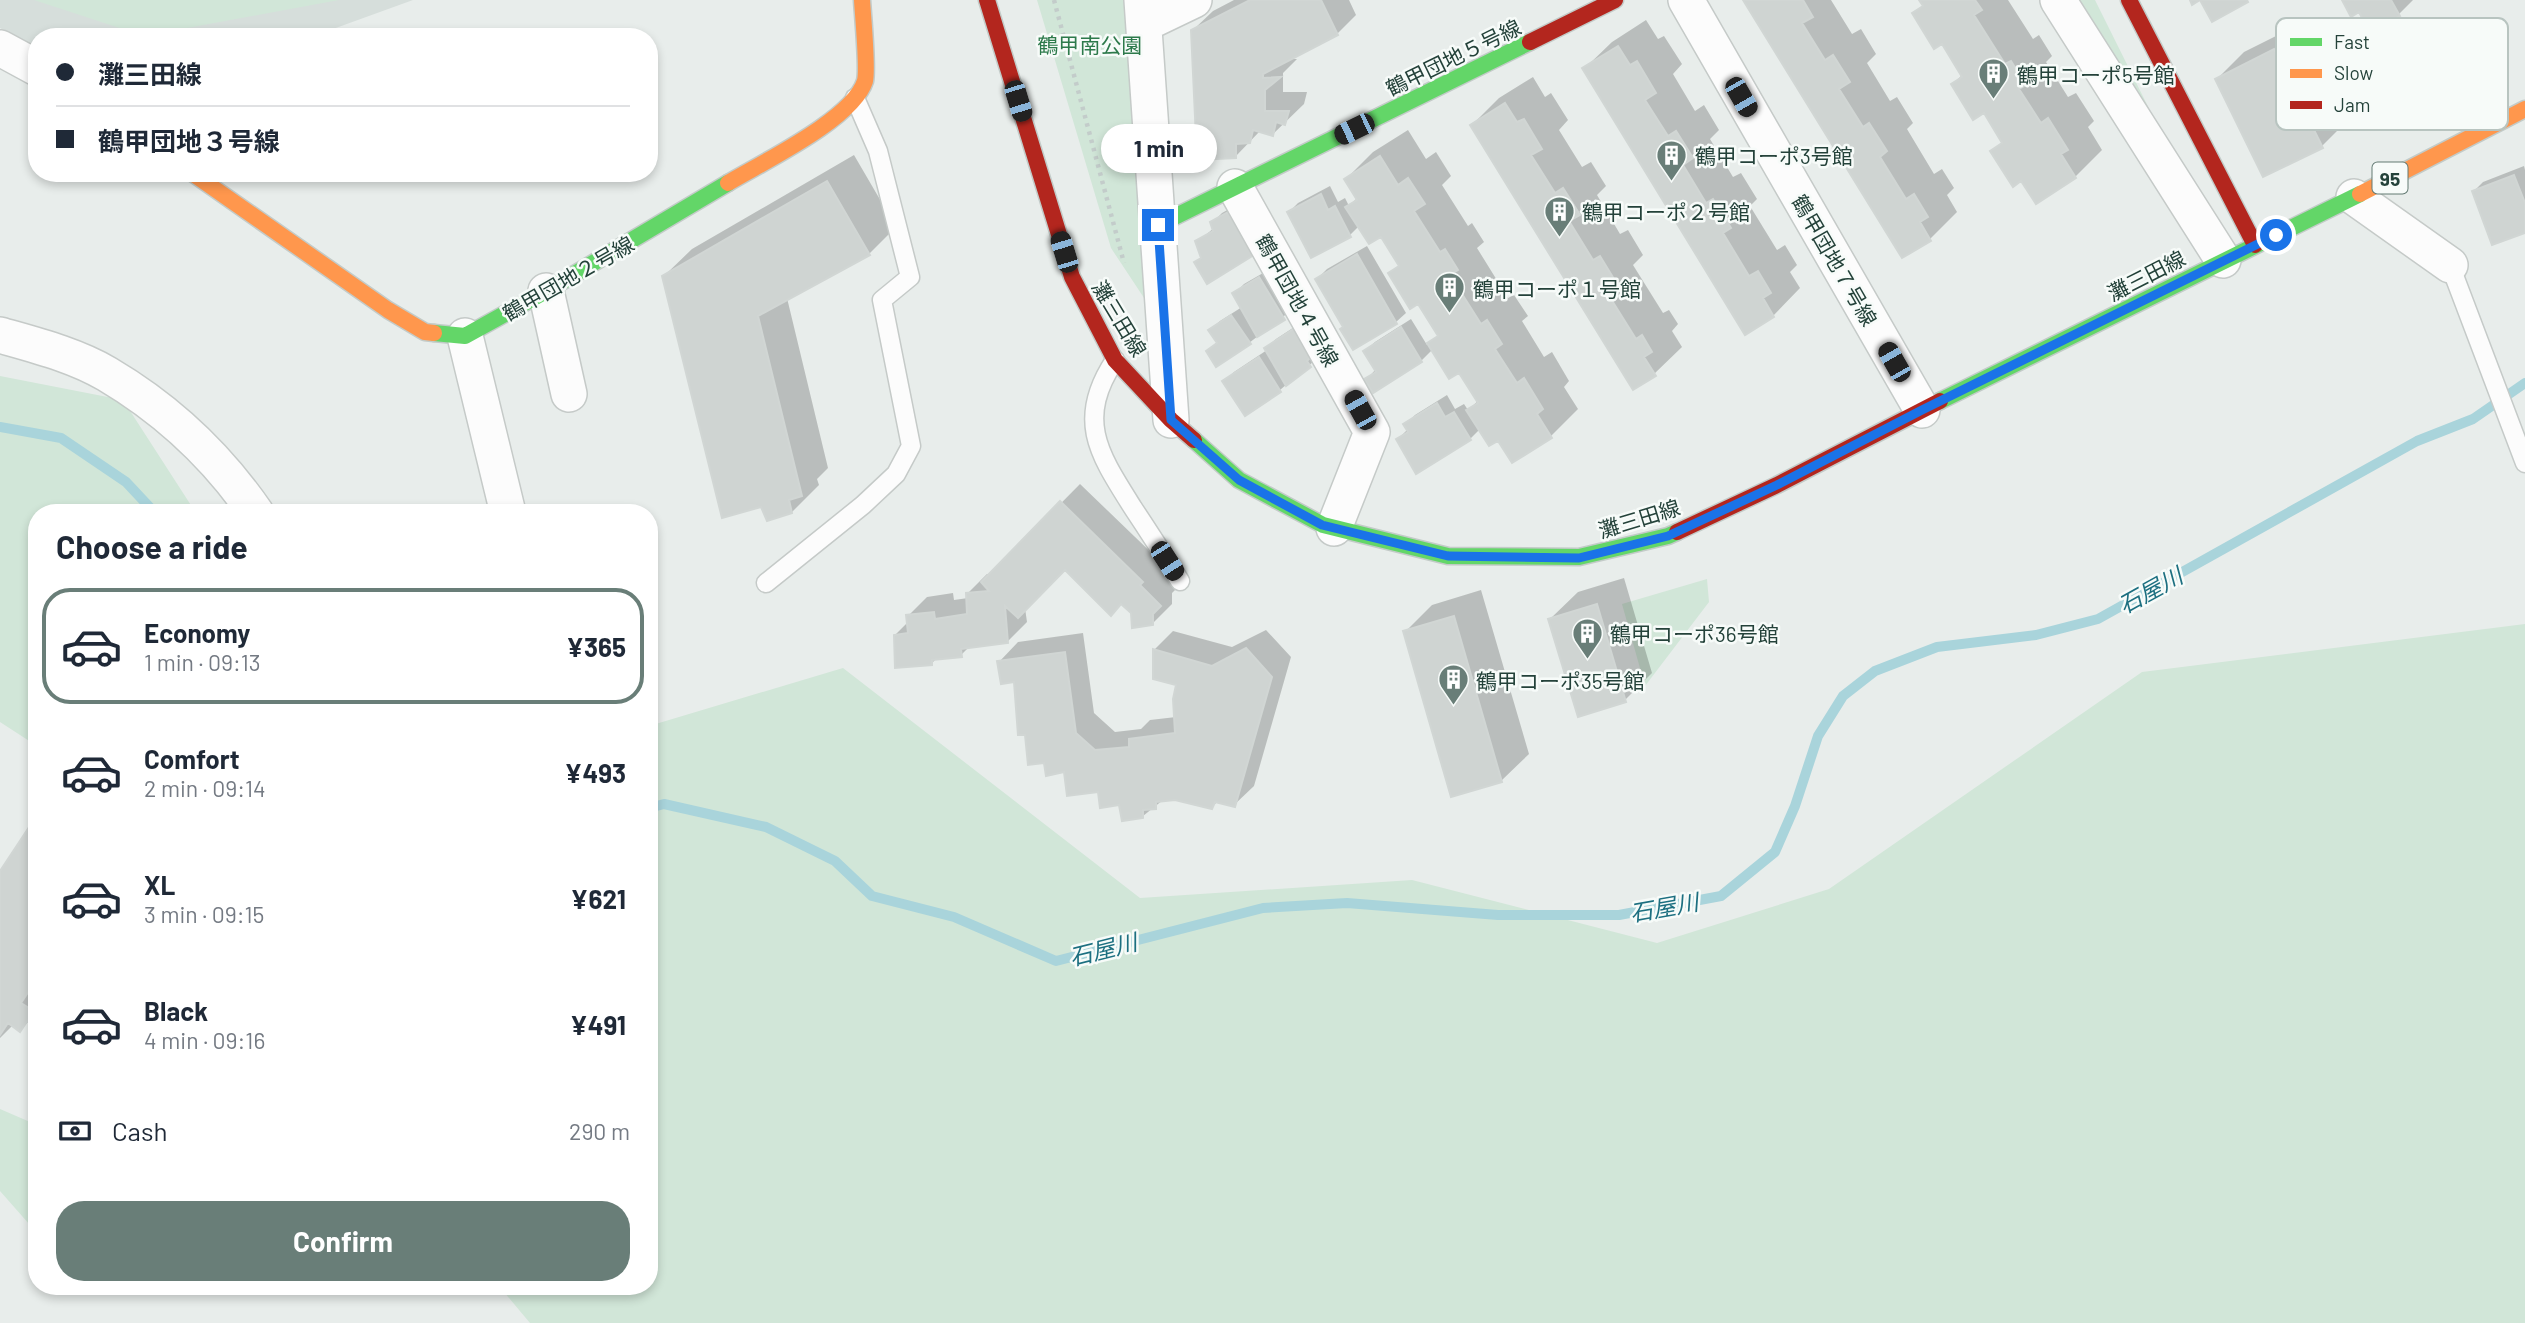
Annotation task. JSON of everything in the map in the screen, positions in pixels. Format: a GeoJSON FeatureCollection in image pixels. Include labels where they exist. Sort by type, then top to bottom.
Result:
{"type":"FeatureCollection","features":[{"type":"Feature","properties":{"kind":"main road"},"geometry":{"type":"LineString","coordinates":[[855,99],[865,80],[862,0]]}},
{"type":"Feature","properties":{"kind":"main road","name":"灘三田線"},"geometry":{"type":"LineString","coordinates":[[987,0],[1072,277],[1115,359],[1171,420],[1239,480],[1322,525],[1448,556],[1579,558],[1668,536],[1777,485],[2484,130]]}},
{"type":"Feature","properties":{"kind":"main road","name":"鶴甲団地５号線"},"geometry":{"type":"LineString","coordinates":[[1158,225],[1615,0]]}},
{"type":"Feature","properties":{"kind":"main road"},"geometry":{"type":"LineString","coordinates":[[2129,0],[2255,245]]}},
{"type":"Feature","properties":{"kind":"main road","name":"鶴甲団地２号線"},"geometry":{"type":"LineString","coordinates":[[465,336],[546,291],[832,121],[855,99]]}},
{"type":"Feature","properties":{"kind":"main road","name":"灘三田線"},"geometry":{"type":"LineString","coordinates":[[2508,118],[2525,109]]}},
{"type":"Feature","properties":{"kind":"main road"},"geometry":{"type":"LineString","coordinates":[[205,182],[388,310],[425,332],[465,336]]}},
{"type":"Feature","properties":{"kind":"street"},"geometry":{"type":"LineString","coordinates":[[1171,420],[1143,12],[1194,0]]}},
{"type":"Feature","properties":{"kind":"street","name":"鶴甲団地７号線"},"geometry":{"type":"LineString","coordinates":[[1686,0],[1922,410]]}},
{"type":"Feature","properties":{"kind":"street"},"geometry":{"type":"LineString","coordinates":[[2058,0],[2223,260]]}},
{"type":"Feature","properties":{"kind":"street"},"geometry":{"type":"LineString","coordinates":[[0,48],[28,63]]}},
{"type":"Feature","properties":{"kind":"street","name":"鶴甲団地４号線"},"geometry":{"type":"LineString","coordinates":[[1235,187],[1372,432],[1334,528]]}},
{"type":"Feature","properties":{"kind":"street"},"geometry":{"type":"LineString","coordinates":[[2354,197],[2450,265]]}},
{"type":"Feature","properties":{"kind":"street"},"geometry":{"type":"LineString","coordinates":[[546,291],[569,394]]}},
{"type":"Feature","properties":{"kind":"street"},"geometry":{"type":"LineString","coordinates":[[0,335],[41,347],[105,373],[174,420],[234,480],[250,504]]}},
{"type":"Feature","properties":{"kind":"street"},"geometry":{"type":"LineString","coordinates":[[465,336],[506,504]]}},
{"type":"Feature","properties":{"kind":"lane"},"geometry":{"type":"LineString","coordinates":[[766,583],[863,505],[896,474],[911,446],[882,300],[910,277],[878,151],[855,99]]}},
{"type":"Feature","properties":{"kind":"lane"},"geometry":{"type":"LineString","coordinates":[[2450,265],[2525,463]]}},
{"type":"Feature","properties":{"kind":"lane"},"geometry":{"type":"LineString","coordinates":[[1115,359],[1102,380],[1096,404],[1095,433],[1103,460],[1180,581]]}},
{"type":"Feature","properties":{"kind":"path"},"geometry":{"type":"LineString","coordinates":[[1054,0],[1125,265]]}},
{"type":"Feature","properties":{"kind":"shaded area"},"geometry":{"type":"Polygon","coordinates":[[[0,0],[413,0],[336,28],[28,28],[28,43],[0,28],[0,0]]]}},
{"type":"Feature","properties":{"kind":"green space"},"geometry":{"type":"Polygon","coordinates":[[[34,0],[339,0],[187,28],[120,28],[34,0]]]}},
{"type":"Feature","properties":{"kind":"green space","name":"鶴甲南公園"},"geometry":{"type":"Polygon","coordinates":[[[1037,0],[1124,0],[1152,310],[1111,248],[1037,0]]]}},
{"type":"Feature","properties":{"kind":"green space"},"geometry":{"type":"Polygon","coordinates":[[[2077,0],[2095,0],[2189,189],[2077,0]]]}},
{"type":"Feature","properties":{"kind":"green space"},"geometry":{"type":"Polygon","coordinates":[[[0,376],[123,400],[190,504],[28,504],[28,740],[0,722],[0,376]]]}},
{"type":"Feature","properties":{"kind":"green space"},"geometry":{"type":"Polygon","coordinates":[[[1707,579],[1709,602],[1645,686],[1622,604],[1707,579]]]}},
{"type":"Feature","properties":{"kind":"green space"},"geometry":{"type":"Polygon","coordinates":[[[2525,624],[2525,1323],[530,1323],[507,1295],[658,1295],[658,723],[843,668],[1140,898],[1412,880],[1657,943],[1829,889],[2142,672],[2525,624]]]}},
{"type":"Feature","properties":{"kind":"green space"},"geometry":{"type":"Polygon","coordinates":[[[0,1109],[28,1121],[28,1223],[0,1191],[0,1109]]]}},
{"type":"Feature","properties":{"kind":"building"},"geometry":{"type":"Polygon","coordinates":[[[1250,0],[1321,0],[1338,35],[1263,74],[1263,78],[1281,77],[1265,90],[1265,111],[1289,111],[1285,125],[1276,122],[1273,136],[1253,130],[1250,143],[1236,144],[1236,158],[1197,160],[1191,30],[1250,0]]]}},
{"type":"Feature","properties":{"kind":"building"},"geometry":{"type":"Polygon","coordinates":[[[1743,0],[1803,0],[1813,17],[1802,23],[1825,60],[1833,55],[1850,82],[1839,89],[1863,127],[1869,123],[1887,151],[1880,157],[1906,199],[1914,194],[1928,217],[1920,222],[1931,241],[1902,258],[1743,0]]]}},
{"type":"Feature","properties":{"kind":"building","name":"鶴甲コーポ5号館"},"geometry":{"type":"Polygon","coordinates":[[[1919,0],[1975,0],[1982,10],[1974,15],[2005,64],[2011,61],[2026,85],[2019,89],[2041,123],[2048,118],[2068,150],[2061,154],[2076,178],[2036,204],[2021,181],[2013,187],[1990,151],[2002,143],[1984,113],[1973,120],[1951,84],[1962,77],[1942,44],[1934,49],[1912,13],[1923,6],[1919,0]]]}},
{"type":"Feature","properties":{"kind":"building"},"geometry":{"type":"Polygon","coordinates":[[[2200,0],[2247,0],[2248,2],[2212,22],[2200,0]]]}},
{"type":"Feature","properties":{"kind":"building"},"geometry":{"type":"Polygon","coordinates":[[[2342,0],[2391,0],[2400,16],[2362,18],[2359,12],[2351,17],[2342,0]]]}},
{"type":"Feature","properties":{"kind":"building","name":"鶴甲コーポ3号館"},"geometry":{"type":"Polygon","coordinates":[[[1618,46],[1630,65],[1637,61],[1656,93],[1645,100],[1668,136],[1676,131],[1693,158],[1683,165],[1706,203],[1713,199],[1731,228],[1723,233],[1749,276],[1758,271],[1771,293],[1763,298],[1774,317],[1745,335],[1582,68],[1618,46]]]}},
{"type":"Feature","properties":{"kind":"building"},"geometry":{"type":"Polygon","coordinates":[[[2274,49],[2276,130],[2314,130],[2323,148],[2263,177],[2215,79],[2274,49]]]}},
{"type":"Feature","properties":{"kind":"building","name":"鶴甲コーポ２号館"},"geometry":{"type":"Polygon","coordinates":[[[1505,103],[1517,122],[1524,119],[1542,149],[1531,155],[1555,193],[1563,188],[1580,215],[1569,221],[1593,260],[1600,256],[1617,284],[1606,291],[1636,339],[1642,335],[1652,352],[1644,357],[1656,376],[1633,390],[1470,125],[1505,103]]]}},
{"type":"Feature","properties":{"kind":"building","name":"鶴甲コーポ１号館"},"geometry":{"type":"Polygon","coordinates":[[[1380,156],[1398,185],[1408,178],[1425,204],[1414,211],[1440,252],[1445,249],[1458,270],[1450,275],[1481,324],[1487,320],[1502,344],[1495,349],[1517,383],[1524,378],[1543,409],[1537,414],[1552,438],[1512,463],[1498,441],[1489,446],[1466,410],[1478,403],[1459,373],[1449,379],[1427,343],[1438,336],[1418,304],[1410,309],[1388,273],[1399,266],[1381,237],[1369,244],[1345,207],[1357,200],[1344,179],[1380,156]]]}},
{"type":"Feature","properties":{"kind":"building"},"geometry":{"type":"Polygon","coordinates":[[[2514,175],[2525,203],[2525,233],[2492,245],[2472,191],[2514,175]]]}},
{"type":"Feature","properties":{"kind":"building"},"geometry":{"type":"Polygon","coordinates":[[[827,181],[870,255],[758,316],[802,496],[789,500],[792,513],[767,521],[761,507],[722,518],[662,276],[827,181]]]}},
{"type":"Feature","properties":{"kind":"building"},"geometry":{"type":"Polygon","coordinates":[[[1321,194],[1328,210],[1335,206],[1351,237],[1311,258],[1287,212],[1321,194]]]}},
{"type":"Feature","properties":{"kind":"building"},"geometry":{"type":"Polygon","coordinates":[[[1228,212],[1254,255],[1207,284],[1194,262],[1201,258],[1195,241],[1213,231],[1210,222],[1228,212]]]}},
{"type":"Feature","properties":{"kind":"building"},"geometry":{"type":"Polygon","coordinates":[[[1357,254],[1397,324],[1353,350],[1315,279],[1357,254]]]}},
{"type":"Feature","properties":{"kind":"building"},"geometry":{"type":"Polygon","coordinates":[[[1259,277],[1285,320],[1257,337],[1232,293],[1259,277]]]}},
{"type":"Feature","properties":{"kind":"building"},"geometry":{"type":"Polygon","coordinates":[[[1231,315],[1251,344],[1216,367],[1206,351],[1217,343],[1208,330],[1231,315]]]}},
{"type":"Feature","properties":{"kind":"building"},"geometry":{"type":"Polygon","coordinates":[[[1401,327],[1422,362],[1373,393],[1364,379],[1376,372],[1363,351],[1401,327]]]}},
{"type":"Feature","properties":{"kind":"building"},"geometry":{"type":"Polygon","coordinates":[[[1295,328],[1311,357],[1307,361],[1311,367],[1286,386],[1264,348],[1295,328]]]}},
{"type":"Feature","properties":{"kind":"building"},"geometry":{"type":"Polygon","coordinates":[[[1259,357],[1281,392],[1245,416],[1222,381],[1259,357]]]}},
{"type":"Feature","properties":{"kind":"building"},"geometry":{"type":"Polygon","coordinates":[[[1437,403],[1445,417],[1454,412],[1471,440],[1416,474],[1396,439],[1408,432],[1403,424],[1437,403]]]}},
{"type":"Feature","properties":{"kind":"building"},"geometry":{"type":"Polygon","coordinates":[[[1060,501],[1143,582],[1140,585],[1161,606],[1153,614],[1153,625],[1132,628],[1131,613],[1121,604],[1111,616],[1065,570],[1018,618],[1005,606],[1008,643],[961,649],[962,657],[932,660],[932,665],[895,668],[894,635],[908,633],[906,615],[934,612],[935,619],[967,614],[966,593],[989,591],[981,582],[1060,501]]]}},
{"type":"Feature","properties":{"kind":"building","name":"鶴甲コーポ36号館"},"geometry":{"type":"Polygon","coordinates":[[[1597,604],[1626,702],[1578,717],[1548,619],[1597,604]]]}},
{"type":"Feature","properties":{"kind":"building","name":"鶴甲コーポ35号館"},"geometry":{"type":"Polygon","coordinates":[[[1454,616],[1502,782],[1451,797],[1403,631],[1454,616]]]}},
{"type":"Feature","properties":{"kind":"building"},"geometry":{"type":"Polygon","coordinates":[[[1246,648],[1272,677],[1235,807],[1215,802],[1212,809],[1175,800],[1156,802],[1156,809],[1143,810],[1143,818],[1122,821],[1119,805],[1100,808],[1098,792],[1067,796],[1064,772],[1046,776],[1044,763],[1028,765],[1025,735],[1018,735],[1014,682],[1001,684],[997,661],[1065,652],[1076,733],[1095,750],[1129,747],[1129,739],[1175,733],[1173,699],[1176,685],[1153,679],[1153,649],[1212,666],[1246,648]]]}},
{"type":"Feature","properties":{"kind":"building"},"geometry":{"type":"Polygon","coordinates":[[[28,829],[28,992],[21,1003],[28,1007],[28,1020],[20,1032],[8,1023],[0,1035],[0,871],[28,829]]]}},
{"type":"Feature","properties":{"kind":"waterway","name":"石屋川"},"geometry":{"type":"LineString","coordinates":[[658,806],[664,804],[766,827],[835,861],[872,896],[954,917],[1056,961],[1263,908],[1347,903],[1498,915],[1619,915],[1721,896],[1775,852],[1795,806],[1818,736],[1843,696],[1875,671],[1937,647],[2036,635],[2098,619],[2417,441],[2473,419],[2525,383]]}},
{"type":"Feature","properties":{"kind":"waterway","name":"石屋川"},"geometry":{"type":"LineString","coordinates":[[0,427],[61,438],[126,482],[147,504]]}},
{"type":"Feature","properties":{"kind":"traffic: fast"},"geometry":{"type":"LineString","coordinates":[[1158,225],[1530,42]]}},
{"type":"Feature","properties":{"kind":"traffic: fast"},"geometry":{"type":"LineString","coordinates":[[434,333],[465,336],[728,183]]}},
{"type":"Feature","properties":{"kind":"traffic: fast"},"geometry":{"type":"LineString","coordinates":[[1940,401],[2360,194]]}},
{"type":"Feature","properties":{"kind":"traffic: fast"},"geometry":{"type":"LineString","coordinates":[[1194,440],[1239,480],[1323,525],[1448,556],[1579,557],[1677,532]]}},
{"type":"Feature","properties":{"kind":"traffic: slow"},"geometry":{"type":"LineString","coordinates":[[728,183],[784,152],[826,124],[857,95],[866,74],[862,0]]}},
{"type":"Feature","properties":{"kind":"traffic: slow"},"geometry":{"type":"LineString","coordinates":[[2508,118],[2525,109]]}},
{"type":"Feature","properties":{"kind":"traffic: slow"},"geometry":{"type":"LineString","coordinates":[[2360,194],[2484,130]]}},
{"type":"Feature","properties":{"kind":"traffic: slow"},"geometry":{"type":"LineString","coordinates":[[205,182],[388,310],[425,332],[434,333]]}},
{"type":"Feature","properties":{"kind":"traffic: jam"},"geometry":{"type":"LineString","coordinates":[[987,0],[1072,277],[1115,360],[1171,420],[1194,440]]}},
{"type":"Feature","properties":{"kind":"traffic: jam"},"geometry":{"type":"LineString","coordinates":[[1530,42],[1615,0]]}},
{"type":"Feature","properties":{"kind":"traffic: jam"},"geometry":{"type":"LineString","coordinates":[[2129,0],[2255,245]]}},
{"type":"Feature","properties":{"kind":"traffic: jam"},"geometry":{"type":"LineString","coordinates":[[1677,532],[1777,485],[1940,401]]}},
{"type":"Feature","properties":{"kind":"place","name":"鶴甲コーポ5号館"},"geometry":{"type":"Point","coordinates":[1994,101]}},
{"type":"Feature","properties":{"kind":"place","name":"鶴甲コーポ3号館"},"geometry":{"type":"Point","coordinates":[1672,182]}},
{"type":"Feature","properties":{"kind":"place","name":"鶴甲コーポ２号館"},"geometry":{"type":"Point","coordinates":[1559,238]}},
{"type":"Feature","properties":{"kind":"place","name":"鶴甲コーポ１号館"},"geometry":{"type":"Point","coordinates":[1450,315]}},
{"type":"Feature","properties":{"kind":"place","name":"鶴甲コーポ36号館"},"geometry":{"type":"Point","coordinates":[1587,660]}},
{"type":"Feature","properties":{"kind":"place","name":"鶴甲コーポ35号館"},"geometry":{"type":"Point","coordinates":[1453,707]}},
{"type":"Feature","properties":{"kind":"route"},"geometry":{"type":"LineString","coordinates":[[1158,225],[1171,420],[1239,480],[1322,525],[1448,556],[1579,558],[1668,536],[1777,485],[1922,410],[2276,235]]}}]}
